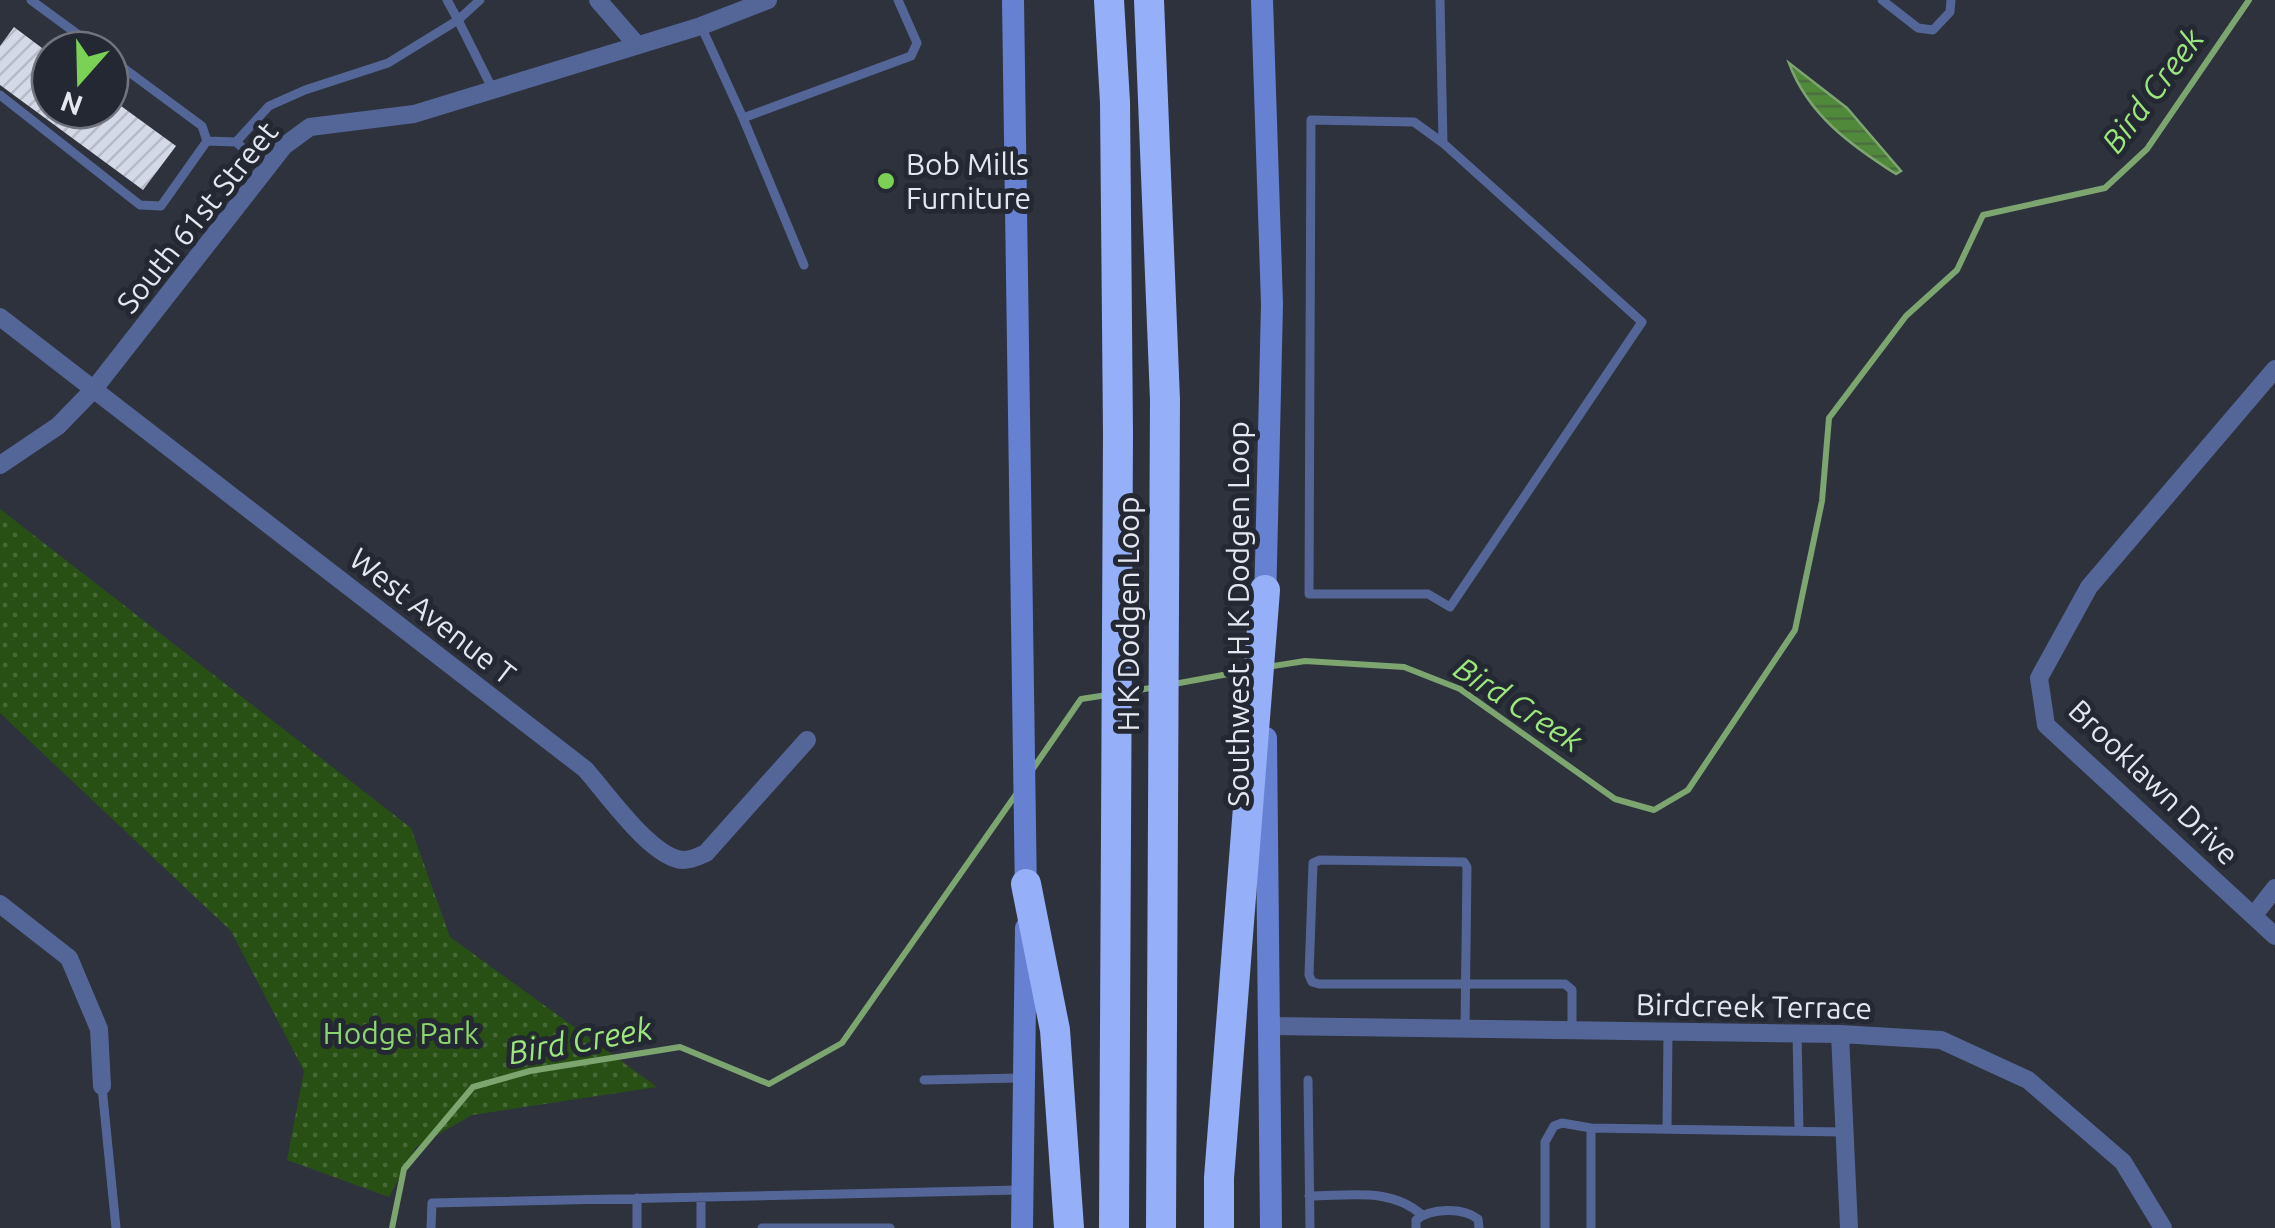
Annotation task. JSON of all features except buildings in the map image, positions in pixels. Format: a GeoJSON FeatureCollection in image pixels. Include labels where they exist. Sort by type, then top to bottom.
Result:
{"type":"FeatureCollection","features":[{"type":"Feature","properties":{"kind":"highway","name":"H K Dodgen Loop"},"geometry":{"type":"LineString","coordinates":[[1110,0],[1115,102],[1118,534],[1114,1228]]}},
{"type":"Feature","properties":{"kind":"highway","name":"H K Dodgen Loop"},"geometry":{"type":"LineString","coordinates":[[1148,0],[1165,400],[1161,1228]]}},
{"type":"Feature","properties":{"kind":"highway"},"geometry":{"type":"LineString","coordinates":[[1219,1228],[1219,1178],[1258,792],[1265,590]]}},
{"type":"Feature","properties":{"kind":"highway"},"geometry":{"type":"LineString","coordinates":[[1026,884],[1055,1030],[1069,1228]]}},
{"type":"Feature","properties":{"kind":"main road"},"geometry":{"type":"LineString","coordinates":[[1013,0],[1024,602],[1022,1228]]}},
{"type":"Feature","properties":{"kind":"main road","name":"Southwest H K Dodgen Loop"},"geometry":{"type":"LineString","coordinates":[[1262,0],[1272,304],[1265,590]]}},
{"type":"Feature","properties":{"kind":"main road","name":"Southwest H K Dodgen Loop"},"geometry":{"type":"LineString","coordinates":[[1258,792],[1268,1026],[1271,1228]]}},
{"type":"Feature","properties":{"kind":"street"},"geometry":{"type":"LineString","coordinates":[[598,0],[637,44]]}},
{"type":"Feature","properties":{"kind":"street","name":"South 61st Street"},"geometry":{"type":"LineString","coordinates":[[0,465],[58,426],[94,388],[284,146],[310,127],[414,114],[702,26],[768,0]]}},
{"type":"Feature","properties":{"kind":"street","name":"West Avenue T"},"geometry":{"type":"LineString","coordinates":[[0,316],[584,769],[646,838],[672,857],[693,858],[706,853],[807,740]]}},
{"type":"Feature","properties":{"kind":"street","name":"Brooklawn Drive"},"geometry":{"type":"LineString","coordinates":[[2275,369],[2089,586],[2039,678],[2046,725],[2275,936]]}},
{"type":"Feature","properties":{"kind":"street"},"geometry":{"type":"LineString","coordinates":[[2254,915],[2275,888]]}},
{"type":"Feature","properties":{"kind":"street"},"geometry":{"type":"LineString","coordinates":[[0,904],[69,958],[100,1029],[102,1086]]}},
{"type":"Feature","properties":{"kind":"street","name":"Birdcreek Terrace"},"geometry":{"type":"LineString","coordinates":[[1268,1026],[1797,1033],[1941,1040],[2028,1080],[2123,1162],[2163,1228]]}},
{"type":"Feature","properties":{"kind":"street"},"geometry":{"type":"LineString","coordinates":[[1840,1034],[1848,1228]]}},
{"type":"Feature","properties":{"kind":"lane"},"geometry":{"type":"LineString","coordinates":[[32,0],[73,30]]}},
{"type":"Feature","properties":{"kind":"lane"},"geometry":{"type":"LineString","coordinates":[[447,0],[492,88]]}},
{"type":"Feature","properties":{"kind":"lane"},"geometry":{"type":"LineString","coordinates":[[236,142],[269,106],[388,63],[458,20],[480,0]]}},
{"type":"Feature","properties":{"kind":"lane"},"geometry":{"type":"LineString","coordinates":[[744,118],[911,56],[917,43],[898,0]]}},
{"type":"Feature","properties":{"kind":"lane"},"geometry":{"type":"LineString","coordinates":[[1440,0],[1443,143],[1642,322],[1450,607],[1428,594],[1309,594],[1311,120],[1414,122],[1443,143]]}},
{"type":"Feature","properties":{"kind":"lane"},"geometry":{"type":"LineString","coordinates":[[1882,0],[1918,28],[1933,30],[1950,12],[1951,0]]}},
{"type":"Feature","properties":{"kind":"lane"},"geometry":{"type":"LineString","coordinates":[[702,26],[804,265]]}},
{"type":"Feature","properties":{"kind":"lane"},"geometry":{"type":"LineString","coordinates":[[130,73],[202,126],[208,141]]}},
{"type":"Feature","properties":{"kind":"lane"},"geometry":{"type":"LineString","coordinates":[[0,95],[140,205],[162,206],[208,141]]}},
{"type":"Feature","properties":{"kind":"lane"},"geometry":{"type":"LineString","coordinates":[[208,141],[236,142],[266,168]]}},
{"type":"Feature","properties":{"kind":"lane"},"geometry":{"type":"LineString","coordinates":[[1465,1028],[1465,984],[1467,867],[1464,862],[1312,863],[1312,982],[1319,984],[1465,984],[1570,986],[1572,1030]]}},
{"type":"Feature","properties":{"kind":"lane"},"geometry":{"type":"LineString","coordinates":[[1667,1129],[1668,1031]]}},
{"type":"Feature","properties":{"kind":"lane"},"geometry":{"type":"LineString","coordinates":[[1797,1033],[1799,1130]]}},
{"type":"Feature","properties":{"kind":"lane"},"geometry":{"type":"LineString","coordinates":[[924,1080],[1024,1078]]}},
{"type":"Feature","properties":{"kind":"lane"},"geometry":{"type":"LineString","coordinates":[[1308,1080],[1310,1228]]}},
{"type":"Feature","properties":{"kind":"lane"},"geometry":{"type":"LineString","coordinates":[[102,1086],[116,1228]]}},
{"type":"Feature","properties":{"kind":"lane"},"geometry":{"type":"LineString","coordinates":[[1544,1228],[1548,1133],[1562,1123],[1591,1128],[1845,1132]]}},
{"type":"Feature","properties":{"kind":"lane"},"geometry":{"type":"LineString","coordinates":[[1591,1128],[1591,1228]]}},
{"type":"Feature","properties":{"kind":"lane"},"geometry":{"type":"LineString","coordinates":[[430,1228],[432,1203],[1022,1190]]}},
{"type":"Feature","properties":{"kind":"lane"},"geometry":{"type":"LineString","coordinates":[[1309,1196],[1390,1196],[1406,1201],[1422,1215]]}},
{"type":"Feature","properties":{"kind":"lane"},"geometry":{"type":"LineString","coordinates":[[701,1197],[701,1228]]}},
{"type":"Feature","properties":{"kind":"lane"},"geometry":{"type":"LineString","coordinates":[[637,1198],[637,1228]]}},
{"type":"Feature","properties":{"kind":"lane"},"geometry":{"type":"LineString","coordinates":[[1416,1228],[1416,1220],[1426,1212],[1470,1212],[1478,1219],[1479,1228]]}},
{"type":"Feature","properties":{"kind":"lane"},"geometry":{"type":"LineString","coordinates":[[762,1228],[890,1228]]}},
{"type":"Feature","properties":{"kind":"green space","name":"Hodge Park"},"geometry":{"type":"Polygon","coordinates":[[[0,509],[411,828],[450,937],[657,1087],[472,1115],[416,1147],[389,1197],[287,1160],[304,1071],[231,931],[0,713],[0,509]]]}},
{"type":"Feature","properties":{"kind":"shaded area"},"geometry":{"type":"Polygon","coordinates":[[[1789,63],[1847,108],[1901,171],[1896,174],[1833,127],[1797,82],[1789,63]]]}},
{"type":"Feature","properties":{"kind":"waterway","name":"Bird Creek"},"geometry":{"type":"LineString","coordinates":[[1267,667],[1305,661],[1404,667],[1460,689],[1615,799],[1654,810],[1688,790],[1795,630],[1822,501],[1829,418],[1906,316],[1957,270],[1983,215],[2105,188],[2147,149],[2249,0]]}},
{"type":"Feature","properties":{"kind":"waterway","name":"Bird Creek"},"geometry":{"type":"LineString","coordinates":[[1174,684],[1250,670]]}},
{"type":"Feature","properties":{"kind":"waterway","name":"Bird Creek"},"geometry":{"type":"LineString","coordinates":[[1125,692],[1157,687]]}},
{"type":"Feature","properties":{"kind":"waterway","name":"Bird Creek"},"geometry":{"type":"LineString","coordinates":[[1032,770],[1081,699],[1107,695]]}},
{"type":"Feature","properties":{"kind":"waterway","name":"Bird Creek"},"geometry":{"type":"LineString","coordinates":[[392,1228],[404,1169],[473,1087],[530,1071],[680,1047],[769,1084],[842,1043],[1017,793]]}},
{"type":"Feature","properties":{"kind":"place","name":"Bob Mills Furniture"},"geometry":{"type":"Point","coordinates":[886,181]}}]}
